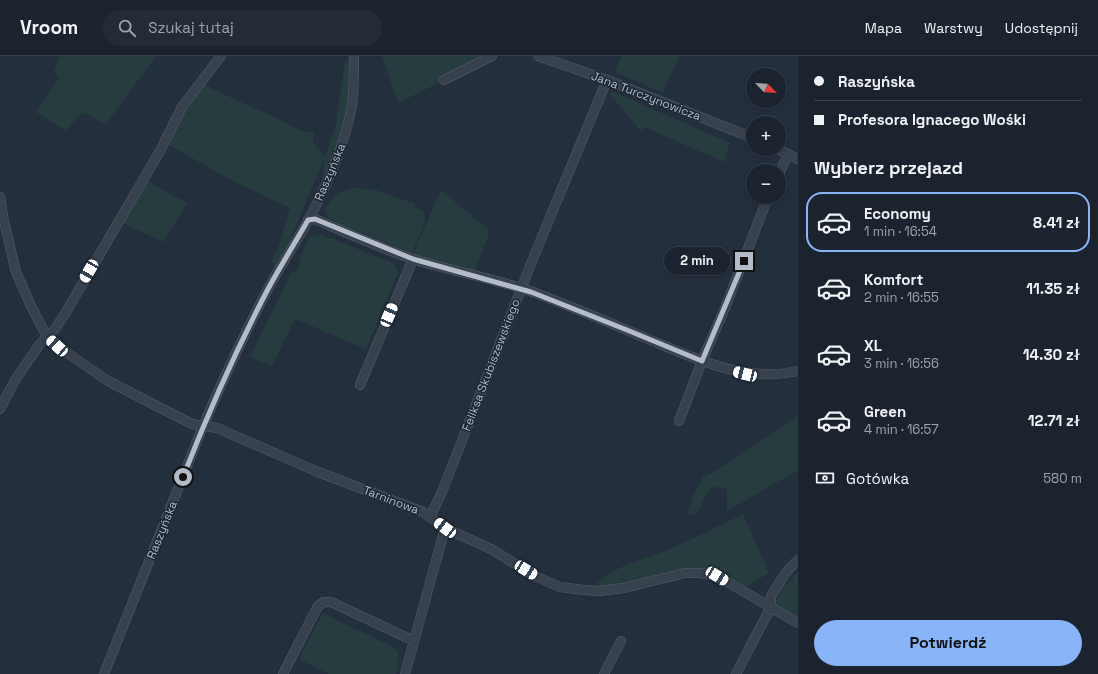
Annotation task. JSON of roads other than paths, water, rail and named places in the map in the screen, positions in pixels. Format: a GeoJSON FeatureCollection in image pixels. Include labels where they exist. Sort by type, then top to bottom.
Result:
{"type":"FeatureCollection","features":[{"type":"Feature","properties":{"kind":"street"},"geometry":{"type":"LineString","coordinates":[[0,409],[15,380],[40,344],[55,329],[66,312],[160,151],[182,107],[221,56]]}},
{"type":"Feature","properties":{"kind":"street","name":"Raszyńska"},"geometry":{"type":"LineString","coordinates":[[104,674],[202,426],[244,336],[268,289],[308,220],[328,179],[344,136],[352,103],[354,56]]}},
{"type":"Feature","properties":{"kind":"street"},"geometry":{"type":"LineString","coordinates":[[444,80],[492,56]]}},
{"type":"Feature","properties":{"kind":"street","name":"Jana Turczynowicza"},"geometry":{"type":"LineString","coordinates":[[538,56],[607,80],[746,135]]}},
{"type":"Feature","properties":{"kind":"street","name":"Feliksa Skubiszewskiego"},"geometry":{"type":"LineString","coordinates":[[430,517],[442,492],[521,288],[607,80]]}},
{"type":"Feature","properties":{"kind":"street"},"geometry":{"type":"LineString","coordinates":[[784,164],[788,154],[798,159]]}},
{"type":"Feature","properties":{"kind":"street"},"geometry":{"type":"LineString","coordinates":[[0,198],[16,272],[47,338]]}},
{"type":"Feature","properties":{"kind":"street"},"geometry":{"type":"LineString","coordinates":[[679,421],[765,204]]}},
{"type":"Feature","properties":{"kind":"street"},"geometry":{"type":"LineString","coordinates":[[308,220],[315,219],[413,259],[521,288],[702,361],[745,374],[771,375],[798,371]]}},
{"type":"Feature","properties":{"kind":"street"},"geometry":{"type":"LineString","coordinates":[[360,384],[413,259]]}},
{"type":"Feature","properties":{"kind":"street","name":"Tarninowa"},"geometry":{"type":"LineString","coordinates":[[47,338],[108,381],[192,424],[217,428],[318,472],[423,512],[445,528],[491,549],[537,577],[560,587],[599,591],[624,588],[685,573],[702,572],[717,576],[798,623]]}},
{"type":"Feature","properties":{"kind":"street"},"geometry":{"type":"LineString","coordinates":[[405,674],[445,528]]}},
{"type":"Feature","properties":{"kind":"street"},"geometry":{"type":"LineString","coordinates":[[736,674],[770,607],[771,596],[787,571],[798,560]]}},
{"type":"Feature","properties":{"kind":"street"},"geometry":{"type":"LineString","coordinates":[[283,674],[318,606],[324,602],[331,602],[414,641]]}},
{"type":"Feature","properties":{"kind":"street"},"geometry":{"type":"LineString","coordinates":[[604,674],[621,641]]}}]}
